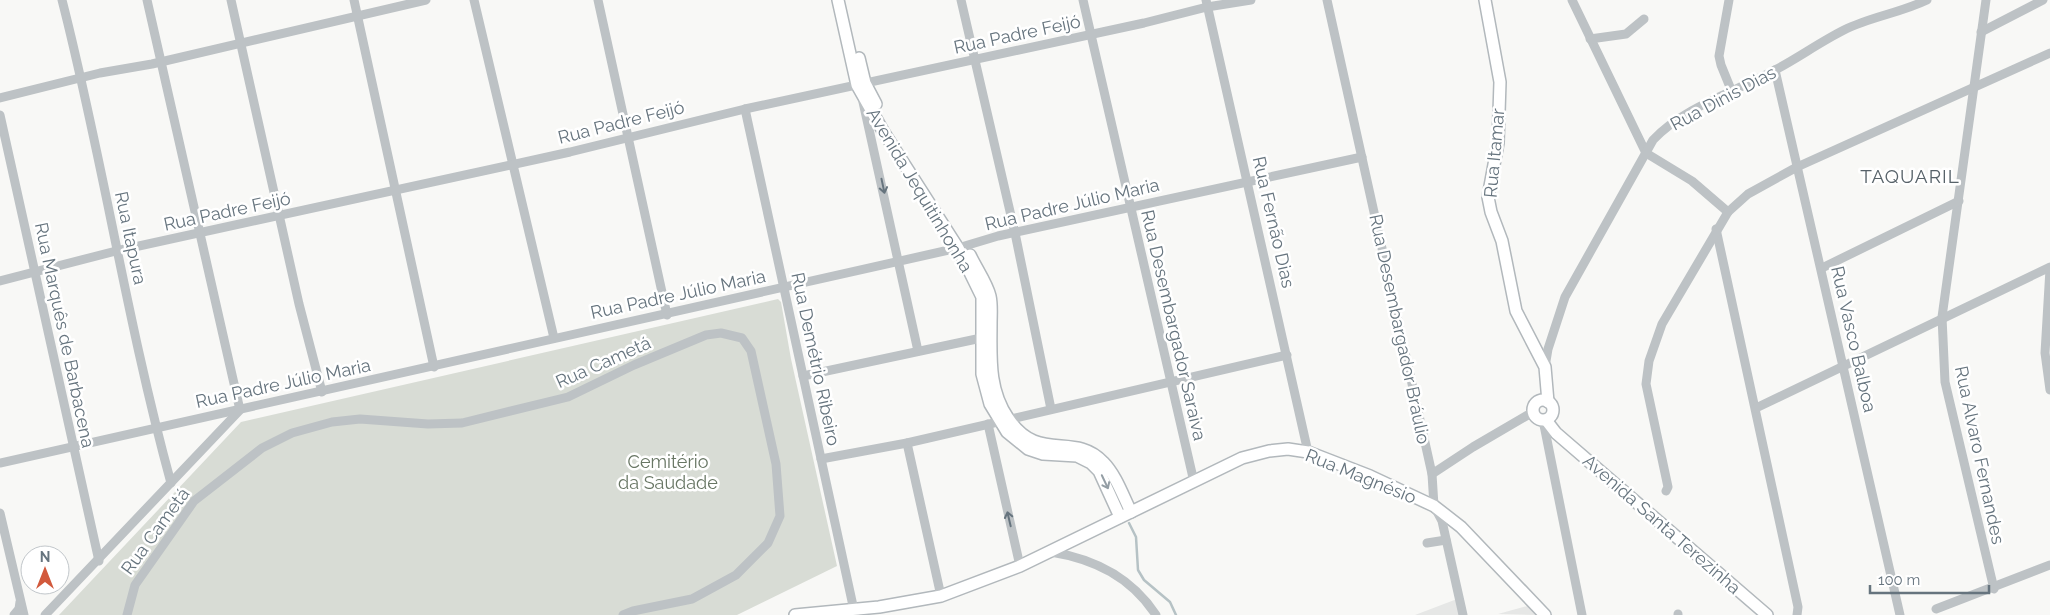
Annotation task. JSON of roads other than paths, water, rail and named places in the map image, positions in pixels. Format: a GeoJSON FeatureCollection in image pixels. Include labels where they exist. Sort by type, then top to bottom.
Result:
{"type":"FeatureCollection","features":[{"type":"Feature","properties":{"kind":"street","name":"Rua Itapura"},"geometry":{"type":"LineString","coordinates":[[62,0],[82,78],[116,251],[156,428],[171,482]]}},
{"type":"Feature","properties":{"kind":"street"},"geometry":{"type":"LineString","coordinates":[[46,615],[240,410],[198,234],[147,0]]}},
{"type":"Feature","properties":{"kind":"street"},"geometry":{"type":"LineString","coordinates":[[231,0],[279,217],[322,392]]}},
{"type":"Feature","properties":{"kind":"street"},"geometry":{"type":"LineString","coordinates":[[354,0],[434,367]]}},
{"type":"Feature","properties":{"kind":"street"},"geometry":{"type":"LineString","coordinates":[[0,98],[426,0]]}},
{"type":"Feature","properties":{"kind":"street"},"geometry":{"type":"LineString","coordinates":[[474,0],[554,338]]}},
{"type":"Feature","properties":{"kind":"street"},"geometry":{"type":"LineString","coordinates":[[598,0],[667,315]]}},
{"type":"Feature","properties":{"kind":"street","name":"Avenida Jequitinhonha"},"geometry":{"type":"LineString","coordinates":[[838,0],[861,87],[962,247],[982,297],[986,337],[982,374],[986,396],[1004,420],[1007,432],[1034,452],[1077,456],[1091,463],[1099,471],[1126,514]]}},
{"type":"Feature","properties":{"kind":"street","name":"Avenida Jequitinhonha"},"geometry":{"type":"LineString","coordinates":[[846,0],[861,87]]}},
{"type":"Feature","properties":{"kind":"street"},"geometry":{"type":"LineString","coordinates":[[961,0],[1015,233],[1052,409]]}},
{"type":"Feature","properties":{"kind":"street","name":"Rua Desembargador Saraiva"},"geometry":{"type":"LineString","coordinates":[[1082,0],[1172,380],[1194,482]]}},
{"type":"Feature","properties":{"kind":"street","name":"Rua Padre Feijó"},"geometry":{"type":"LineString","coordinates":[[0,280],[116,251],[279,217],[745,109],[861,87],[1090,34],[1207,3],[1251,0]]}},
{"type":"Feature","properties":{"kind":"street","name":"Rua Desembargador Bráulio"},"geometry":{"type":"LineString","coordinates":[[1327,0],[1432,474],[1434,506],[1442,521],[1463,615]]}},
{"type":"Feature","properties":{"kind":"street","name":"Rua Itamar"},"geometry":{"type":"LineString","coordinates":[[1485,0],[1500,82],[1498,143],[1488,197],[1491,212],[1502,241],[1516,311],[1544,358]]}},
{"type":"Feature","properties":{"kind":"street"},"geometry":{"type":"LineString","coordinates":[[1572,0],[1646,153],[1692,181],[1728,212]]}},
{"type":"Feature","properties":{"kind":"street"},"geometry":{"type":"LineString","coordinates":[[1729,0],[1719,56],[1721,66],[1732,92]]}},
{"type":"Feature","properties":{"kind":"street","name":"Rua Dinis Dias"},"geometry":{"type":"LineString","coordinates":[[1545,401],[1543,392],[1544,358],[1565,297],[1646,153],[1662,130],[1775,70],[1845,30],[1911,8],[1927,0]]}},
{"type":"Feature","properties":{"kind":"street","name":"Rua Alvaro Fernandes"},"geometry":{"type":"LineString","coordinates":[[1986,0],[1942,317],[1945,382],[1994,589]]}},
{"type":"Feature","properties":{"kind":"street"},"geometry":{"type":"LineString","coordinates":[[1981,32],[2043,0]]}},
{"type":"Feature","properties":{"kind":"street","name":"Rua Fernão Dias"},"geometry":{"type":"LineString","coordinates":[[1207,3],[1308,452]]}},
{"type":"Feature","properties":{"kind":"street"},"geometry":{"type":"LineString","coordinates":[[1590,39],[1626,34],[1644,19]]}},
{"type":"Feature","properties":{"kind":"street"},"geometry":{"type":"LineString","coordinates":[[1666,491],[1666,478],[1646,384],[1646,373],[1662,324],[1716,229],[1728,212],[1748,194],[1797,167],[1973,89],[2050,52]]}},
{"type":"Feature","properties":{"kind":"street","name":"Rua Vasco Balboa"},"geometry":{"type":"LineString","coordinates":[[1775,70],[1822,268],[1900,615]]}},
{"type":"Feature","properties":{"kind":"street"},"geometry":{"type":"LineString","coordinates":[[861,87],[918,351]]}},
{"type":"Feature","properties":{"kind":"street","name":"Rua Demétrio Ribeiro"},"geometry":{"type":"LineString","coordinates":[[745,109],[855,613]]}},
{"type":"Feature","properties":{"kind":"street","name":"Rua Marquês de Barbacena"},"geometry":{"type":"LineString","coordinates":[[0,116],[99,561]]}},
{"type":"Feature","properties":{"kind":"street"},"geometry":{"type":"LineString","coordinates":[[872,138],[886,129]]}},
{"type":"Feature","properties":{"kind":"street","name":"Rua Padre Júlio Maria"},"geometry":{"type":"LineString","coordinates":[[0,463],[434,367],[554,338],[667,315],[1130,207],[1362,157]]}},
{"type":"Feature","properties":{"kind":"street"},"geometry":{"type":"LineString","coordinates":[[1822,268],[1958,202]]}},
{"type":"Feature","properties":{"kind":"street"},"geometry":{"type":"LineString","coordinates":[[1716,229],[1756,408],[1798,606],[1798,615]]}},
{"type":"Feature","properties":{"kind":"street"},"geometry":{"type":"LineString","coordinates":[[1756,408],[1844,367],[1942,317],[2050,268],[2045,353],[2050,390]]}},
{"type":"Feature","properties":{"kind":"street","name":"Rua Cametá"},"geometry":{"type":"LineString","coordinates":[[127,615],[134,586],[194,501],[262,448],[292,432],[332,422],[360,419],[397,420],[428,424],[462,423],[568,397],[634,365],[706,335],[721,333],[742,338],[751,351],[776,464],[780,516],[768,543],[736,575],[692,599],[633,611],[623,615]]}},
{"type":"Feature","properties":{"kind":"street"},"geometry":{"type":"LineString","coordinates":[[803,376],[986,337]]}},
{"type":"Feature","properties":{"kind":"street"},"geometry":{"type":"LineString","coordinates":[[821,459],[907,443],[1286,355]]}},
{"type":"Feature","properties":{"kind":"street"},"geometry":{"type":"LineString","coordinates":[[1546,418],[1536,418],[1533,412],[1534,404],[1545,401],[1552,408],[1546,418],[1582,615]]}},
{"type":"Feature","properties":{"kind":"street"},"geometry":{"type":"LineString","coordinates":[[1432,474],[1473,447],[1533,412]]}},
{"type":"Feature","properties":{"kind":"street","name":"Avenida Santa Terezinha"},"geometry":{"type":"LineString","coordinates":[[1546,418],[1556,433],[1768,615]]}},
{"type":"Feature","properties":{"kind":"street"},"geometry":{"type":"LineString","coordinates":[[988,424],[1020,566]]}},
{"type":"Feature","properties":{"kind":"street"},"geometry":{"type":"LineString","coordinates":[[907,443],[941,596]]}},
{"type":"Feature","properties":{"kind":"street","name":"Rua Magnésio"},"geometry":{"type":"LineString","coordinates":[[795,615],[855,613],[941,596],[1051,552],[1251,454],[1288,449],[1308,452],[1370,476],[1434,506]]}},
{"type":"Feature","properties":{"kind":"street"},"geometry":{"type":"LineString","coordinates":[[1434,506],[1461,527],[1545,615]]}},
{"type":"Feature","properties":{"kind":"street"},"geometry":{"type":"LineString","coordinates":[[0,513],[24,615]]}},
{"type":"Feature","properties":{"kind":"street"},"geometry":{"type":"LineString","coordinates":[[1427,543],[1446,540]]}},
{"type":"Feature","properties":{"kind":"street"},"geometry":{"type":"LineString","coordinates":[[1051,552],[1089,561],[1115,574],[1139,591],[1156,615]]}},
{"type":"Feature","properties":{"kind":"street"},"geometry":{"type":"LineString","coordinates":[[1936,609],[1994,589],[2050,565]]}},
{"type":"Feature","properties":{"kind":"street"},"geometry":{"type":"LineString","coordinates":[[14,615],[19,609],[20,602]]}},
{"type":"Feature","properties":{"kind":"waterway"},"geometry":{"type":"LineString","coordinates":[[1129,523],[1136,537],[1138,570],[1144,580],[1170,602],[1176,615]]}},
{"type":"Feature","properties":{"kind":"district","name":"TAQUARIL"},"geometry":{"type":"Point","coordinates":[1910,176]}},
{"type":"Feature","properties":{"kind":"park label","name":"Cemitério da Saudade"},"geometry":{"type":"Point","coordinates":[668,471]}}]}
